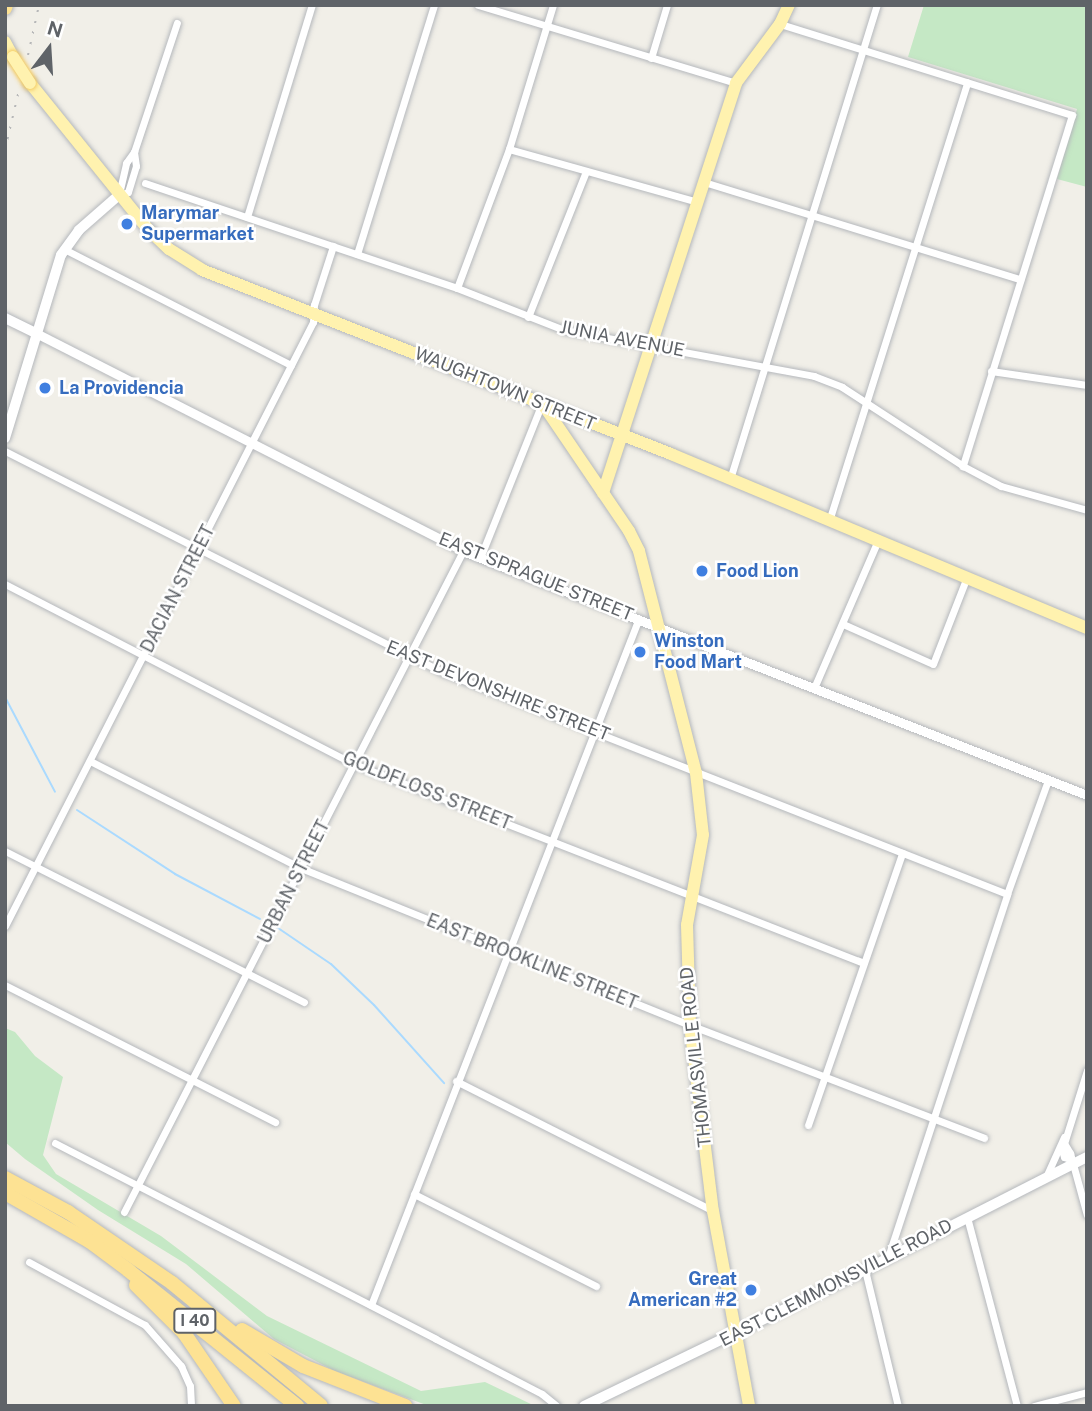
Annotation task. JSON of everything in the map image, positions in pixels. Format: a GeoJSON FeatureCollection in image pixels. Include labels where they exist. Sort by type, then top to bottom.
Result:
{"type":"FeatureCollection","features":[{"type":"Feature","properties":{"kind":"highway","name":"I 40"},"geometry":{"type":"LineString","coordinates":[[5,1178],[68,1212],[197,1303],[321,1406]]}},
{"type":"Feature","properties":{"kind":"highway","name":"I 40"},"geometry":{"type":"LineString","coordinates":[[5,1193],[89,1241],[187,1314],[297,1406]]}},
{"type":"Feature","properties":{"kind":"highway"},"geometry":{"type":"LineString","coordinates":[[89,1241],[184,1334],[234,1406]]}},
{"type":"Feature","properties":{"kind":"highway"},"geometry":{"type":"LineString","coordinates":[[197,1303],[303,1367],[405,1406]]}},
{"type":"Feature","properties":{"kind":"main road"},"geometry":{"type":"LineString","coordinates":[[603,493],[736,83],[780,24],[789,5]]}},
{"type":"Feature","properties":{"kind":"main road","name":"WAUGHTOWN STREET"},"geometry":{"type":"LineString","coordinates":[[5,42],[30,83],[119,195],[158,238],[192,264],[222,279],[622,435],[1087,628]]}},
{"type":"Feature","properties":{"kind":"main road"},"geometry":{"type":"LineString","coordinates":[[5,438],[64,249],[85,224],[119,195]]}},
{"type":"Feature","properties":{"kind":"main road","name":"EAST SPRAGUE STREET"},"geometry":{"type":"LineString","coordinates":[[5,317],[36,333]]}},
{"type":"Feature","properties":{"kind":"main road","name":"THOMASVILLE ROAD"},"geometry":{"type":"LineString","coordinates":[[541,403],[629,531],[639,551],[696,773],[703,835],[692,897],[686,957],[690,1025],[713,1211],[749,1406]]}},
{"type":"Feature","properties":{"kind":"main road","name":"EAST CLEMMONSVILLE ROAD"},"geometry":{"type":"LineString","coordinates":[[584,1406],[734,1335],[1042,1181],[1071,1162],[1087,1157]]}},
{"type":"Feature","properties":{"kind":"street"},"geometry":{"type":"LineString","coordinates":[[247,217],[312,5]]}},
{"type":"Feature","properties":{"kind":"street"},"geometry":{"type":"LineString","coordinates":[[357,254],[434,5]]}},
{"type":"Feature","properties":{"kind":"street"},"geometry":{"type":"LineString","coordinates":[[478,5],[736,83]]}},
{"type":"Feature","properties":{"kind":"street"},"geometry":{"type":"LineString","coordinates":[[457,288],[509,149],[553,5]]}},
{"type":"Feature","properties":{"kind":"street"},"geometry":{"type":"LineString","coordinates":[[650,58],[667,5]]}},
{"type":"Feature","properties":{"kind":"street"},"geometry":{"type":"LineString","coordinates":[[730,480],[877,5]]}},
{"type":"Feature","properties":{"kind":"street"},"geometry":{"type":"LineString","coordinates":[[119,195],[126,163],[134,152],[177,23]]}},
{"type":"Feature","properties":{"kind":"street"},"geometry":{"type":"LineString","coordinates":[[780,24],[1072,115],[963,466]]}},
{"type":"Feature","properties":{"kind":"street"},"geometry":{"type":"LineString","coordinates":[[830,521],[967,82]]}},
{"type":"Feature","properties":{"kind":"street"},"geometry":{"type":"LineString","coordinates":[[509,149],[697,202]]}},
{"type":"Feature","properties":{"kind":"street"},"geometry":{"type":"LineString","coordinates":[[527,317],[586,172]]}},
{"type":"Feature","properties":{"kind":"street"},"geometry":{"type":"LineString","coordinates":[[704,182],[1020,279]]}},
{"type":"Feature","properties":{"kind":"street","name":"JUNIA AVENUE"},"geometry":{"type":"LineString","coordinates":[[145,183],[457,288],[564,330],[814,376],[867,402],[963,466],[1001,486],[1087,510]]}},
{"type":"Feature","properties":{"kind":"street","name":"DACIAN STREET"},"geometry":{"type":"LineString","coordinates":[[5,926],[313,322],[332,246]]}},
{"type":"Feature","properties":{"kind":"street"},"geometry":{"type":"LineString","coordinates":[[64,249],[291,365]]}},
{"type":"Feature","properties":{"kind":"street","name":"EAST SPRAGUE STREET"},"geometry":{"type":"LineString","coordinates":[[36,333],[463,551],[1087,795]]}},
{"type":"Feature","properties":{"kind":"street"},"geometry":{"type":"LineString","coordinates":[[991,371],[1087,385]]}},
{"type":"Feature","properties":{"kind":"street"},"geometry":{"type":"LineString","coordinates":[[480,558],[541,403]]}},
{"type":"Feature","properties":{"kind":"street","name":"EAST DEVONSHIRE STREET"},"geometry":{"type":"LineString","coordinates":[[5,451],[408,656],[696,773],[1007,894]]}},
{"type":"Feature","properties":{"kind":"street"},"geometry":{"type":"LineString","coordinates":[[814,688],[878,540]]}},
{"type":"Feature","properties":{"kind":"street","name":"URBAN STREET"},"geometry":{"type":"LineString","coordinates":[[124,1212],[463,551]]}},
{"type":"Feature","properties":{"kind":"street"},"geometry":{"type":"LineString","coordinates":[[843,624],[933,664],[967,577]]}},
{"type":"Feature","properties":{"kind":"street","name":"GOLDFLOSS STREET"},"geometry":{"type":"LineString","coordinates":[[5,584],[354,764],[864,963]]}},
{"type":"Feature","properties":{"kind":"street"},"geometry":{"type":"LineString","coordinates":[[371,1305],[456,1081],[639,618]]}},
{"type":"Feature","properties":{"kind":"street","name":"EAST BROOKLINE STREET"},"geometry":{"type":"LineString","coordinates":[[90,761],[301,868],[690,1025],[984,1138]]}},
{"type":"Feature","properties":{"kind":"street"},"geometry":{"type":"LineString","coordinates":[[888,1257],[1007,894],[1048,780]]}},
{"type":"Feature","properties":{"kind":"street"},"geometry":{"type":"LineString","coordinates":[[5,851],[304,1002]]}},
{"type":"Feature","properties":{"kind":"street"},"geometry":{"type":"LineString","coordinates":[[808,1125],[902,853]]}},
{"type":"Feature","properties":{"kind":"street"},"geometry":{"type":"LineString","coordinates":[[5,985],[275,1122]]}},
{"type":"Feature","properties":{"kind":"street"},"geometry":{"type":"LineString","coordinates":[[1087,1070],[1064,1143],[1064,1157],[1071,1162],[1087,1215]]}},
{"type":"Feature","properties":{"kind":"street"},"geometry":{"type":"LineString","coordinates":[[456,1081],[713,1211]]}},
{"type":"Feature","properties":{"kind":"street"},"geometry":{"type":"LineString","coordinates":[[1042,1181],[1048,1174],[1057,1147],[1066,1134]]}},
{"type":"Feature","properties":{"kind":"street"},"geometry":{"type":"LineString","coordinates":[[55,1143],[542,1394],[557,1406]]}},
{"type":"Feature","properties":{"kind":"street"},"geometry":{"type":"LineString","coordinates":[[414,1194],[596,1286]]}},
{"type":"Feature","properties":{"kind":"street"},"geometry":{"type":"LineString","coordinates":[[967,1217],[1017,1406]]}},
{"type":"Feature","properties":{"kind":"street"},"geometry":{"type":"LineString","coordinates":[[29,1262],[145,1325],[181,1366],[190,1386],[191,1406]]}},
{"type":"Feature","properties":{"kind":"street"},"geometry":{"type":"LineString","coordinates":[[865,1270],[898,1406]]}},
{"type":"Feature","properties":{"kind":"street"},"geometry":{"type":"LineString","coordinates":[[1034,1406],[1087,1392]]}},
{"type":"Feature","properties":{"kind":"green space"},"geometry":{"type":"Polygon","coordinates":[[[924,5],[1087,5],[1087,187],[1057,179],[1077,109],[908,57],[924,5]]]}},
{"type":"Feature","properties":{"kind":"green space"},"geometry":{"type":"Polygon","coordinates":[[[5,1028],[15,1032],[35,1056],[63,1077],[43,1155],[56,1174],[161,1236],[267,1316],[421,1391],[485,1382],[535,1406],[429,1406],[335,1371],[274,1339],[186,1264],[98,1210],[5,1142],[5,1028]]]}},
{"type":"Feature","properties":{"kind":"waterway"},"geometry":{"type":"LineString","coordinates":[[5,697],[55,792]]}},
{"type":"Feature","properties":{"kind":"waterway"},"geometry":{"type":"LineString","coordinates":[[77,810],[175,874],[260,919]]}},
{"type":"Feature","properties":{"kind":"waterway"},"geometry":{"type":"LineString","coordinates":[[278,928],[331,964],[374,1005],[444,1083]]}},
{"type":"Feature","properties":{"kind":"railway"},"geometry":{"type":"LineString","coordinates":[[28,55],[39,5]]}},
{"type":"Feature","properties":{"kind":"railway"},"geometry":{"type":"LineString","coordinates":[[5,150],[19,90]]}},
{"type":"Feature","properties":{"kind":"place","name":"Marymar Supermarket"},"geometry":{"type":"Point","coordinates":[127,224]}},
{"type":"Feature","properties":{"kind":"place","name":"La Providencia"},"geometry":{"type":"Point","coordinates":[45,388]}},
{"type":"Feature","properties":{"kind":"place","name":"Food Lion"},"geometry":{"type":"Point","coordinates":[702,571]}},
{"type":"Feature","properties":{"kind":"place","name":"Winston Food Mart"},"geometry":{"type":"Point","coordinates":[640,652]}},
{"type":"Feature","properties":{"kind":"place","name":"Great American #2"},"geometry":{"type":"Point","coordinates":[751,1290]}}]}
